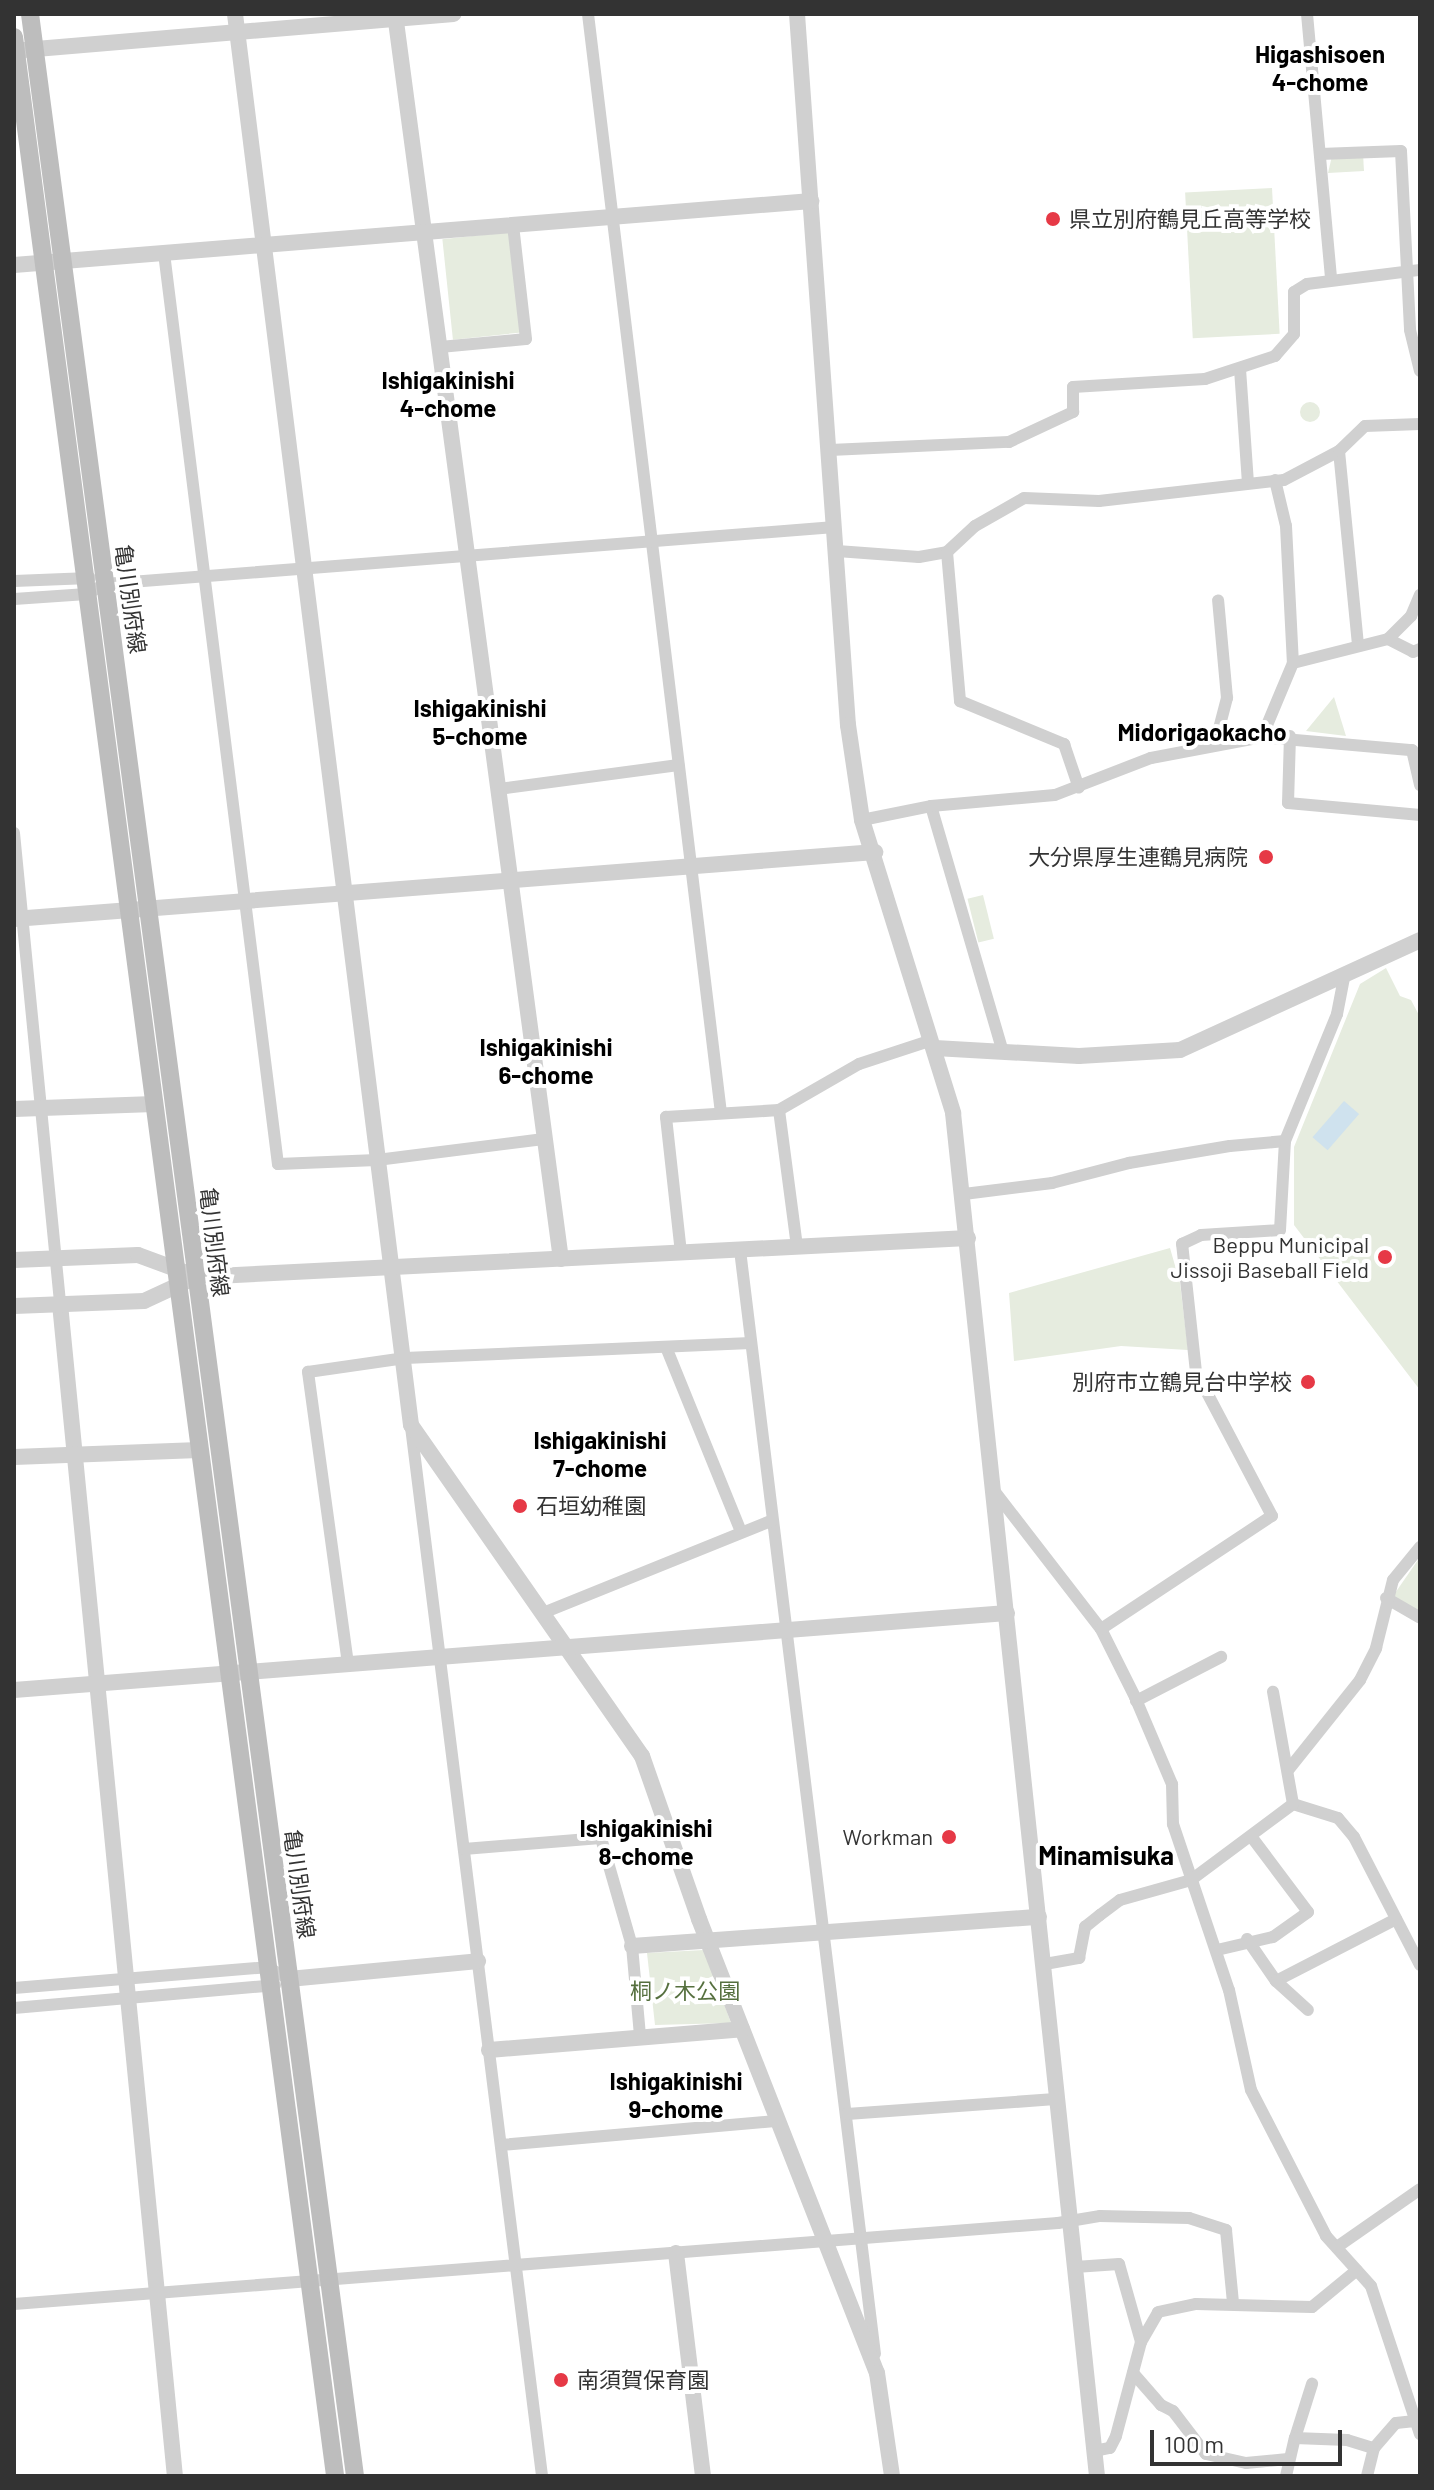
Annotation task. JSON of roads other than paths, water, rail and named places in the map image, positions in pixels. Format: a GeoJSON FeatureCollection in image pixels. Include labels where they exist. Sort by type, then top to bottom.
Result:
{"type":"FeatureCollection","features":[{"type":"Feature","properties":{"kind":"main road","name":"亀川別府線"},"geometry":{"type":"LineString","coordinates":[[30,14],[19,47],[105,584],[355,2476]]}},
{"type":"Feature","properties":{"kind":"main road","name":"亀川別府線"},"geometry":{"type":"LineString","coordinates":[[53,262],[86,585],[335,2476]]}},
{"type":"Feature","properties":{"kind":"street"},"geometry":{"type":"LineString","coordinates":[[235,14],[542,2476]]}},
{"type":"Feature","properties":{"kind":"street"},"geometry":{"type":"LineString","coordinates":[[19,47],[237,31],[395,15],[453,14]]}},
{"type":"Feature","properties":{"kind":"street"},"geometry":{"type":"LineString","coordinates":[[588,14],[721,1113]]}},
{"type":"Feature","properties":{"kind":"street"},"geometry":{"type":"LineString","coordinates":[[797,14],[848,725],[862,820],[875,852],[953,1113],[964,1194],[1097,2476]]}},
{"type":"Feature","properties":{"kind":"street"},"geometry":{"type":"LineString","coordinates":[[1307,14],[1331,279]]}},
{"type":"Feature","properties":{"kind":"street"},"geometry":{"type":"LineString","coordinates":[[395,15],[561,1259]]}},
{"type":"Feature","properties":{"kind":"street"},"geometry":{"type":"LineString","coordinates":[[1320,154],[1401,151],[1413,270],[1410,330],[1420,371]]}},
{"type":"Feature","properties":{"kind":"street"},"geometry":{"type":"LineString","coordinates":[[14,265],[811,201]]}},
{"type":"Feature","properties":{"kind":"street"},"geometry":{"type":"LineString","coordinates":[[440,347],[526,339],[513,225]]}},
{"type":"Feature","properties":{"kind":"street"},"geometry":{"type":"LineString","coordinates":[[164,253],[278,1164],[377,1160],[544,1139]]}},
{"type":"Feature","properties":{"kind":"street"},"geometry":{"type":"LineString","coordinates":[[830,450],[1009,442],[1073,412],[1073,387],[1205,379],[1240,369],[1285,348],[1294,334],[1294,292],[1331,279],[1413,270]]}},
{"type":"Feature","properties":{"kind":"street"},"geometry":{"type":"LineString","coordinates":[[1240,369],[1248,483]]}},
{"type":"Feature","properties":{"kind":"street"},"geometry":{"type":"LineString","coordinates":[[837,551],[919,557],[947,552],[975,526],[1024,498],[1099,501],[1275,480],[1339,451],[1365,426],[1420,424]]}},
{"type":"Feature","properties":{"kind":"street"},"geometry":{"type":"LineString","coordinates":[[1339,451],[1358,646]]}},
{"type":"Feature","properties":{"kind":"street"},"geometry":{"type":"LineString","coordinates":[[1262,737],[1293,663],[1286,526],[1275,480]]}},
{"type":"Feature","properties":{"kind":"street"},"geometry":{"type":"LineString","coordinates":[[14,581],[105,584],[835,527]]}},
{"type":"Feature","properties":{"kind":"street"},"geometry":{"type":"LineString","coordinates":[[947,552],[960,701],[1064,744],[1079,788]]}},
{"type":"Feature","properties":{"kind":"street"},"geometry":{"type":"LineString","coordinates":[[14,599],[86,585]]}},
{"type":"Feature","properties":{"kind":"street"},"geometry":{"type":"LineString","coordinates":[[1293,663],[1388,639],[1411,616],[1420,595]]}},
{"type":"Feature","properties":{"kind":"street"},"geometry":{"type":"LineString","coordinates":[[1215,744],[1227,698],[1218,600]]}},
{"type":"Feature","properties":{"kind":"street"},"geometry":{"type":"LineString","coordinates":[[1388,639],[1413,652],[1420,649]]}},
{"type":"Feature","properties":{"kind":"street"},"geometry":{"type":"LineString","coordinates":[[862,820],[931,806],[1055,795],[1151,758],[1262,737],[1290,736],[1412,750],[1420,785]]}},
{"type":"Feature","properties":{"kind":"street"},"geometry":{"type":"LineString","coordinates":[[1290,736],[1288,803],[1420,815]]}},
{"type":"Feature","properties":{"kind":"street"},"geometry":{"type":"LineString","coordinates":[[499,789],[678,765]]}},
{"type":"Feature","properties":{"kind":"street"},"geometry":{"type":"LineString","coordinates":[[931,806],[1003,1052]]}},
{"type":"Feature","properties":{"kind":"street"},"geometry":{"type":"LineString","coordinates":[[14,833],[18,918],[60,1304],[175,2476]]}},
{"type":"Feature","properties":{"kind":"street"},"geometry":{"type":"LineString","coordinates":[[18,918],[875,852]]}},
{"type":"Feature","properties":{"kind":"street"},"geometry":{"type":"LineString","coordinates":[[681,1253],[666,1117],[779,1110],[872,1058],[933,1044],[1003,1052],[1122,1056],[1180,1050],[1420,940]]}},
{"type":"Feature","properties":{"kind":"street"},"geometry":{"type":"LineString","coordinates":[[1101,1629],[1272,1516],[1196,1372],[1182,1244],[1201,1235],[1280,1230],[1285,1141],[1337,1014],[1344,977]]}},
{"type":"Feature","properties":{"kind":"street"},"geometry":{"type":"LineString","coordinates":[[14,1109],[154,1104]]}},
{"type":"Feature","properties":{"kind":"street"},"geometry":{"type":"LineString","coordinates":[[779,1110],[797,1247]]}},
{"type":"Feature","properties":{"kind":"street"},"geometry":{"type":"LineString","coordinates":[[964,1194],[1052,1183],[1129,1163],[1230,1146],[1285,1141]]}},
{"type":"Feature","properties":{"kind":"street"},"geometry":{"type":"LineString","coordinates":[[14,1260],[138,1255],[176,1277],[196,1277],[968,1238]]}},
{"type":"Feature","properties":{"kind":"street"},"geometry":{"type":"LineString","coordinates":[[740,1250],[771,1521],[892,2476]]}},
{"type":"Feature","properties":{"kind":"street"},"geometry":{"type":"LineString","coordinates":[[14,1306],[144,1301],[176,1277]]}},
{"type":"Feature","properties":{"kind":"street"},"geometry":{"type":"LineString","coordinates":[[348,1664],[308,1372],[405,1358],[751,1343]]}},
{"type":"Feature","properties":{"kind":"street"},"geometry":{"type":"LineString","coordinates":[[666,1347],[741,1532]]}},
{"type":"Feature","properties":{"kind":"street"},"geometry":{"type":"LineString","coordinates":[[411,1425],[642,1756],[707,1940],[877,2373]]}},
{"type":"Feature","properties":{"kind":"street"},"geometry":{"type":"LineString","coordinates":[[14,1457],[199,1450]]}},
{"type":"Feature","properties":{"kind":"street"},"geometry":{"type":"LineString","coordinates":[[995,1492],[1101,1629],[1136,1701],[1172,1784],[1173,1824],[1217,1950],[1256,2102],[1337,2247],[1357,2270],[1382,2312],[1420,2434]]}},
{"type":"Feature","properties":{"kind":"street"},"geometry":{"type":"LineString","coordinates":[[543,1613],[771,1521]]}},
{"type":"Feature","properties":{"kind":"street"},"geometry":{"type":"LineString","coordinates":[[1289,1769],[1360,1680],[1376,1648],[1386,1598],[1393,1580],[1420,1547]]}},
{"type":"Feature","properties":{"kind":"street"},"geometry":{"type":"LineString","coordinates":[[1386,1598],[1420,1618]]}},
{"type":"Feature","properties":{"kind":"street"},"geometry":{"type":"LineString","coordinates":[[14,1690],[1007,1613]]}},
{"type":"Feature","properties":{"kind":"street"},"geometry":{"type":"LineString","coordinates":[[1136,1701],[1221,1657]]}},
{"type":"Feature","properties":{"kind":"street"},"geometry":{"type":"LineString","coordinates":[[1273,1692],[1293,1804]]}},
{"type":"Feature","properties":{"kind":"street"},"geometry":{"type":"LineString","coordinates":[[1045,1964],[1079,1958],[1085,1927],[1120,1900],[1191,1880],[1293,1804]]}},
{"type":"Feature","properties":{"kind":"street"},"geometry":{"type":"LineString","coordinates":[[1293,1804],[1338,1818],[1354,1837],[1420,1965]]}},
{"type":"Feature","properties":{"kind":"street"},"geometry":{"type":"LineString","coordinates":[[1217,1950],[1247,1939],[1273,1937],[1308,1912],[1251,1836]]}},
{"type":"Feature","properties":{"kind":"street"},"geometry":{"type":"LineString","coordinates":[[464,1849],[601,1838],[632,1946],[640,2035]]}},
{"type":"Feature","properties":{"kind":"street"},"geometry":{"type":"LineString","coordinates":[[632,1946],[1039,1917]]}},
{"type":"Feature","properties":{"kind":"street"},"geometry":{"type":"LineString","coordinates":[[1276,1981],[1396,1919]]}},
{"type":"Feature","properties":{"kind":"street"},"geometry":{"type":"LineString","coordinates":[[1247,1939],[1276,1981],[1308,2010]]}},
{"type":"Feature","properties":{"kind":"street"},"geometry":{"type":"LineString","coordinates":[[14,2008],[270,1988],[289,1979],[478,1961]]}},
{"type":"Feature","properties":{"kind":"street"},"geometry":{"type":"LineString","coordinates":[[14,1988],[267,1967],[289,1979]]}},
{"type":"Feature","properties":{"kind":"street"},"geometry":{"type":"LineString","coordinates":[[489,2050],[640,2035],[742,2029]]}},
{"type":"Feature","properties":{"kind":"street"},"geometry":{"type":"LineString","coordinates":[[847,2114],[1058,2099]]}},
{"type":"Feature","properties":{"kind":"street"},"geometry":{"type":"LineString","coordinates":[[501,2145],[778,2121]]}},
{"type":"Feature","properties":{"kind":"street"},"geometry":{"type":"LineString","coordinates":[[1337,2247],[1420,2189]]}},
{"type":"Feature","properties":{"kind":"street"},"geometry":{"type":"LineString","coordinates":[[14,2304],[1070,2222],[1100,2216],[1163,2217],[1222,2228],[1233,2303]]}},
{"type":"Feature","properties":{"kind":"street"},"geometry":{"type":"LineString","coordinates":[[676,2253],[703,2476]]}},
{"type":"Feature","properties":{"kind":"street"},"geometry":{"type":"LineString","coordinates":[[1075,2267],[1119,2264],[1141,2342]]}},
{"type":"Feature","properties":{"kind":"street"},"geometry":{"type":"LineString","coordinates":[[1094,2451],[1110,2448],[1116,2436],[1141,2342],[1158,2312],[1184,2305],[1233,2303],[1312,2307],[1357,2270]]}},
{"type":"Feature","properties":{"kind":"street"},"geometry":{"type":"LineString","coordinates":[[1133,2373],[1173,2411],[1206,2454],[1246,2463],[1288,2459]]}},
{"type":"Feature","properties":{"kind":"street"},"geometry":{"type":"LineString","coordinates":[[1286,2476],[1288,2459],[1312,2384]]}},
{"type":"Feature","properties":{"kind":"street"},"geometry":{"type":"LineString","coordinates":[[1367,2476],[1374,2448],[1396,2423],[1415,2421]]}},
{"type":"Feature","properties":{"kind":"street"},"geometry":{"type":"LineString","coordinates":[[1295,2438],[1347,2440],[1374,2448]]}},
{"type":"Feature","properties":{"kind":"water"},"geometry":{"type":"Polygon","coordinates":[[[1344,1101],[1359,1114],[1328,1150],[1313,1137],[1344,1101]]]}},
{"type":"Feature","properties":{"kind":"place","name":"県立別府鶴見丘高等学校"},"geometry":{"type":"Point","coordinates":[1053,219]}},
{"type":"Feature","properties":{"kind":"place","name":"大分県厚生連鶴見病院"},"geometry":{"type":"Point","coordinates":[1266,857]}},
{"type":"Feature","properties":{"kind":"place","name":"Beppu Municipal Jissoji Baseball Field"},"geometry":{"type":"Point","coordinates":[1385,1257]}},
{"type":"Feature","properties":{"kind":"place","name":"別府市立鶴見台中学校"},"geometry":{"type":"Point","coordinates":[1308,1382]}},
{"type":"Feature","properties":{"kind":"place","name":"石垣幼稚園"},"geometry":{"type":"Point","coordinates":[520,1506]}},
{"type":"Feature","properties":{"kind":"place","name":"Workman"},"geometry":{"type":"Point","coordinates":[949,1837]}},
{"type":"Feature","properties":{"kind":"place","name":"南須賀保育園"},"geometry":{"type":"Point","coordinates":[561,2380]}},
{"type":"Feature","properties":{"kind":"district","name":"Higashisoen 4-chome"},"geometry":{"type":"Point","coordinates":[1320,68]}},
{"type":"Feature","properties":{"kind":"district","name":"Ishigakinishi 4-chome"},"geometry":{"type":"Point","coordinates":[448,394]}},
{"type":"Feature","properties":{"kind":"district","name":"Ishigakinishi 5-chome"},"geometry":{"type":"Point","coordinates":[480,722]}},
{"type":"Feature","properties":{"kind":"district","name":"Midorigaokacho"},"geometry":{"type":"Point","coordinates":[1202,732]}},
{"type":"Feature","properties":{"kind":"district","name":"Ishigakinishi 6-chome"},"geometry":{"type":"Point","coordinates":[546,1061]}},
{"type":"Feature","properties":{"kind":"district","name":"Ishigakinishi 7-chome"},"geometry":{"type":"Point","coordinates":[600,1454]}},
{"type":"Feature","properties":{"kind":"district","name":"Ishigakinishi 8-chome"},"geometry":{"type":"Point","coordinates":[646,1842]}},
{"type":"Feature","properties":{"kind":"district","name":"Minamisuka"},"geometry":{"type":"Point","coordinates":[1106,1855]}},
{"type":"Feature","properties":{"kind":"district","name":"Ishigakinishi 9-chome"},"geometry":{"type":"Point","coordinates":[676,2095]}},
{"type":"Feature","properties":{"kind":"park label","name":"桐ノ木公園"},"geometry":{"type":"Point","coordinates":[685,1991]}}]}
